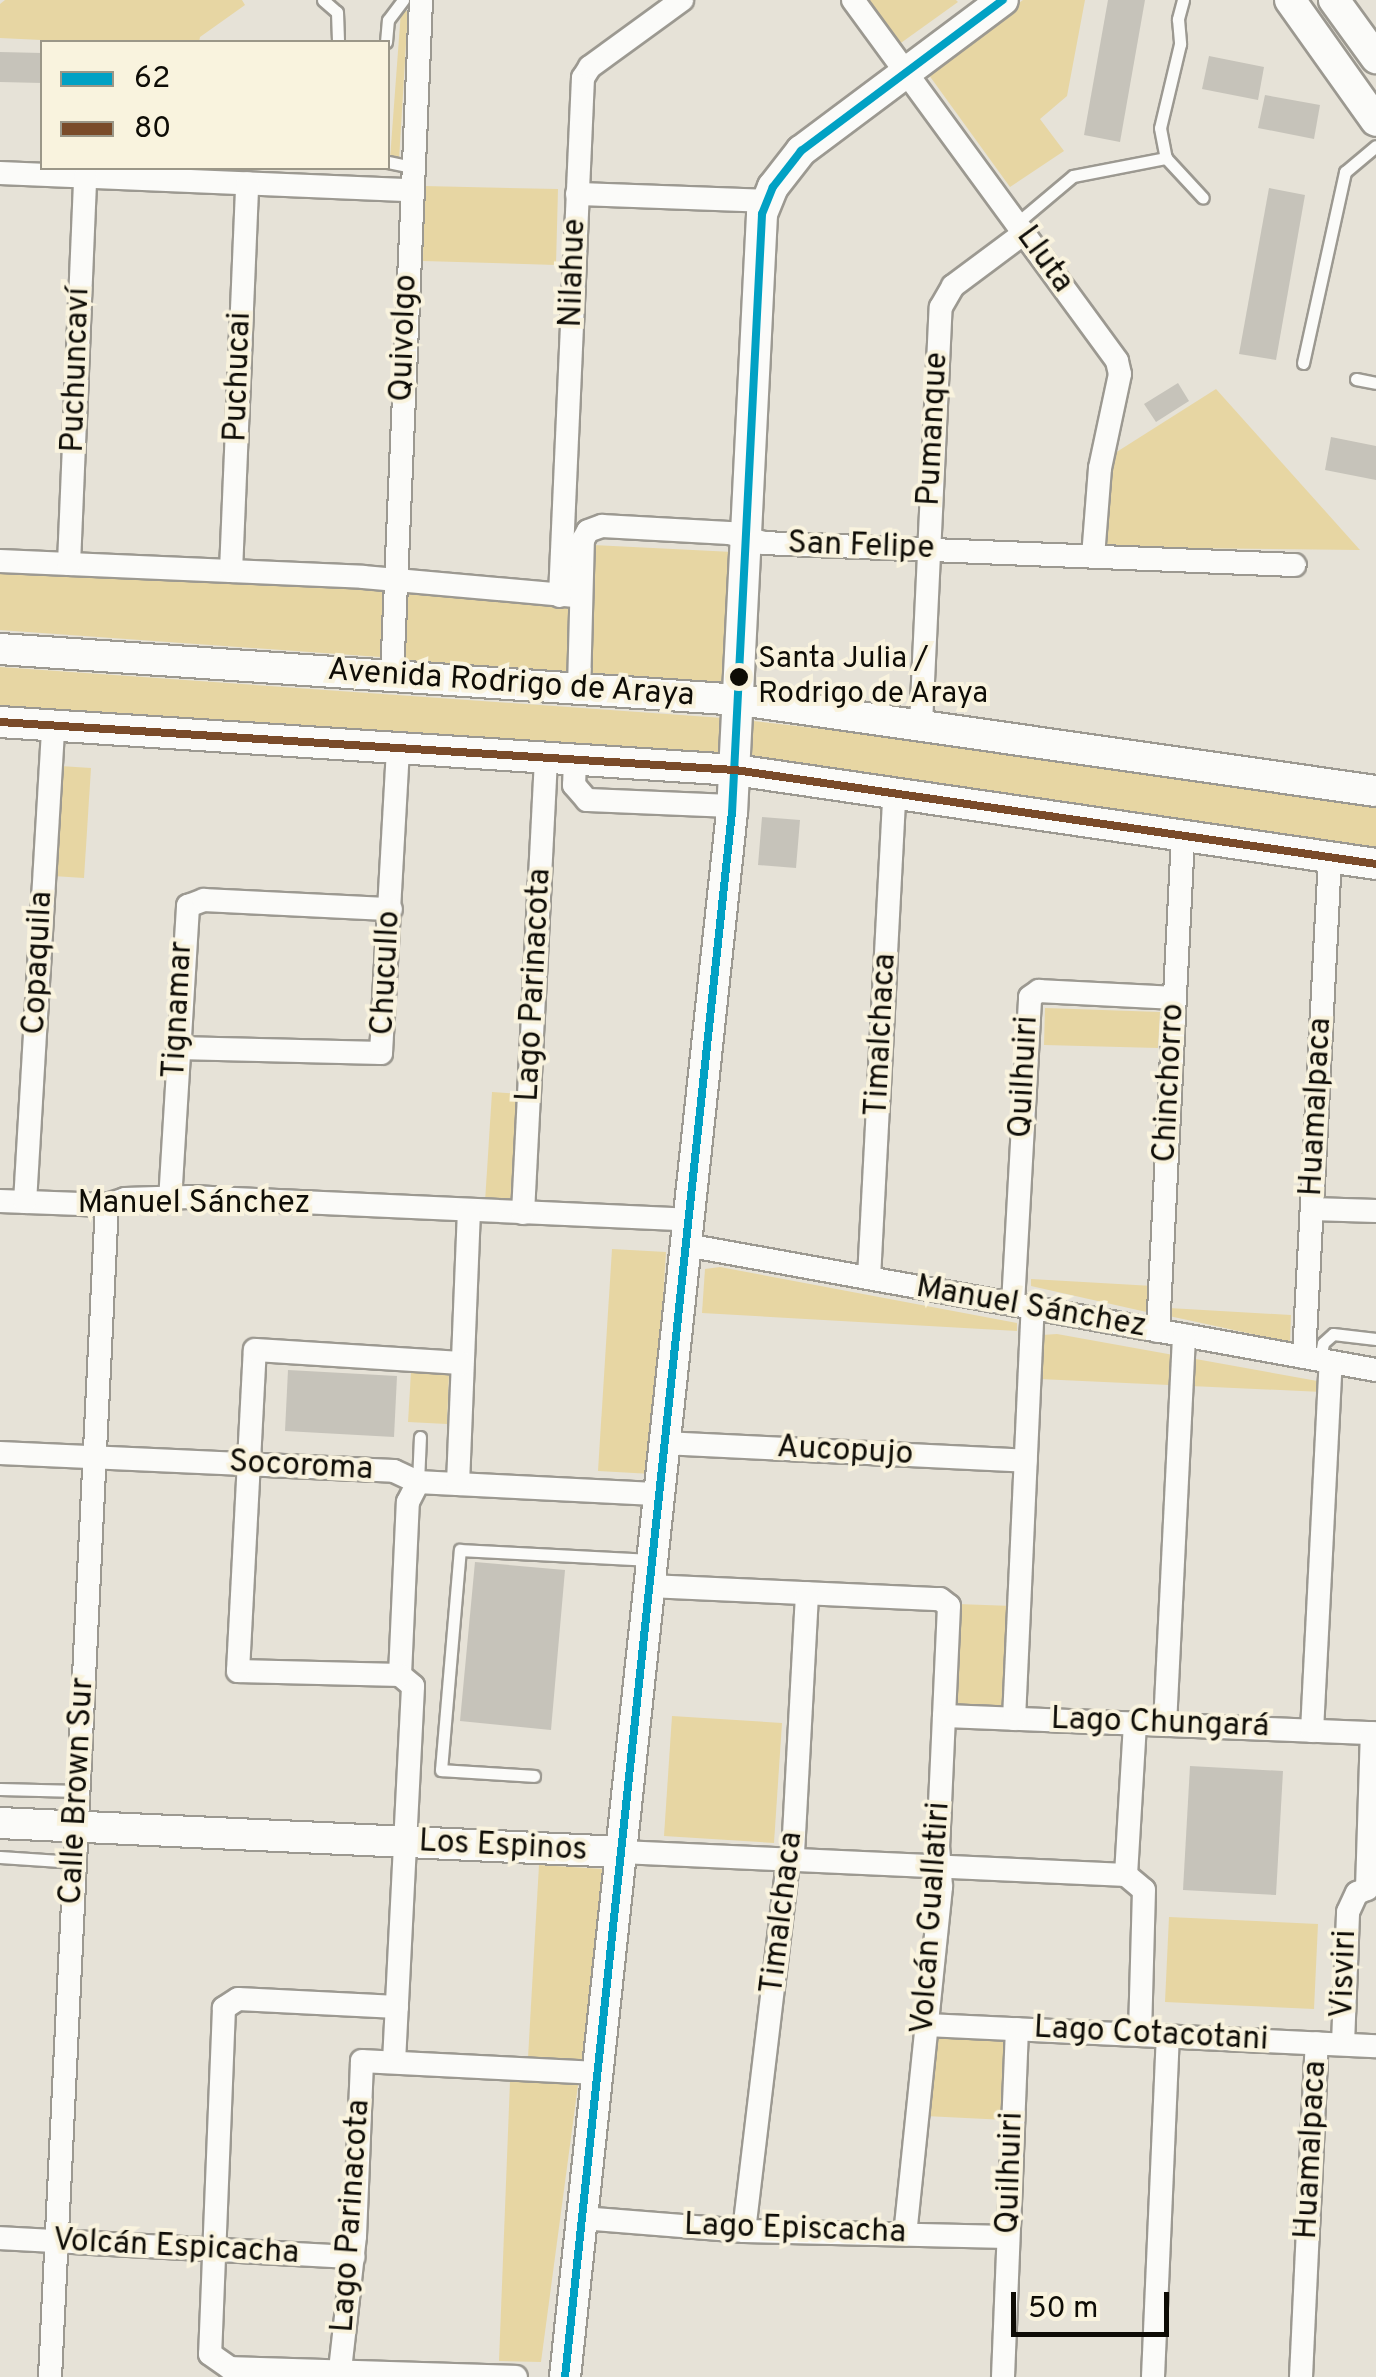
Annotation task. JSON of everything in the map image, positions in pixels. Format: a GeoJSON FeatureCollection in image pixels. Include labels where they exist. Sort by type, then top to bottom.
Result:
{"type":"FeatureCollection","features":[{"type":"Feature","properties":{"kind":"street","name":"Quivolgo"},"geometry":{"type":"LineString","coordinates":[[392,676],[421,0]]}},
{"type":"Feature","properties":{"kind":"street","name":"Nilahue"},"geometry":{"type":"LineString","coordinates":[[571,596],[577,194],[585,72],[682,0]]}},
{"type":"Feature","properties":{"kind":"street","name":"Lluta"},"geometry":{"type":"LineString","coordinates":[[853,0],[1119,366],[1100,468],[1093,556]]}},
{"type":"Feature","properties":{"kind":"street"},"geometry":{"type":"LineString","coordinates":[[565,2377],[732,806],[741,700],[759,240],[766,201],[801,151],[1003,0]]}},
{"type":"Feature","properties":{"kind":"street"},"geometry":{"type":"LineString","coordinates":[[1290,0],[1376,121]]}},
{"type":"Feature","properties":{"kind":"street"},"geometry":{"type":"LineString","coordinates":[[1334,0],[1376,58]]}},
{"type":"Feature","properties":{"kind":"street"},"geometry":{"type":"LineString","coordinates":[[0,173],[411,178]]}},
{"type":"Feature","properties":{"kind":"street","name":"Puchucai"},"geometry":{"type":"LineString","coordinates":[[231,571],[248,175]]}},
{"type":"Feature","properties":{"kind":"street","name":"Puchuncaví"},"geometry":{"type":"LineString","coordinates":[[69,564],[85,176]]}},
{"type":"Feature","properties":{"kind":"street"},"geometry":{"type":"LineString","coordinates":[[577,194],[766,201]]}},
{"type":"Feature","properties":{"kind":"street","name":"Pumanque"},"geometry":{"type":"LineString","coordinates":[[921,724],[941,307],[954,286],[1020,228]]}},
{"type":"Feature","properties":{"kind":"street","name":"San Felipe"},"geometry":{"type":"LineString","coordinates":[[579,689],[571,596],[584,540],[594,528],[729,533],[748,539],[928,550],[1295,565]]}},
{"type":"Feature","properties":{"kind":"street"},"geometry":{"type":"LineString","coordinates":[[0,562],[396,580],[571,596]]}},
{"type":"Feature","properties":{"kind":"street","name":"Avenida Rodrigo de Araya"},"geometry":{"type":"LineString","coordinates":[[0,649],[741,700],[1376,790]]}},
{"type":"Feature","properties":{"kind":"street"},"geometry":{"type":"LineString","coordinates":[[0,722],[735,770],[1376,864]]}},
{"type":"Feature","properties":{"kind":"street","name":"Copaquila"},"geometry":{"type":"LineString","coordinates":[[25,1202],[52,725]]}},
{"type":"Feature","properties":{"kind":"street","name":"Chucullo"},"geometry":{"type":"LineString","coordinates":[[178,1048],[370,1056],[381,1053],[398,748]]}},
{"type":"Feature","properties":{"kind":"street"},"geometry":{"type":"LineString","coordinates":[[561,758],[574,785],[587,800],[732,806]]}},
{"type":"Feature","properties":{"kind":"street","name":"Lago Parinacota"},"geometry":{"type":"LineString","coordinates":[[523,1213],[561,758]]}},
{"type":"Feature","properties":{"kind":"street","name":"Timalchaca"},"geometry":{"type":"LineString","coordinates":[[869,1278],[894,793]]}},
{"type":"Feature","properties":{"kind":"street","name":"Chinchorro"},"geometry":{"type":"LineString","coordinates":[[1158,1330],[1182,835]]}},
{"type":"Feature","properties":{"kind":"street","name":"Huamalpaca"},"geometry":{"type":"LineString","coordinates":[[1312,1730],[1319,1360],[1312,1208],[1330,857]]}},
{"type":"Feature","properties":{"kind":"street","name":"Tignamar"},"geometry":{"type":"LineString","coordinates":[[170,1200],[184,911],[192,902],[391,909]]}},
{"type":"Feature","properties":{"kind":"street","name":"Quilhuiri"},"geometry":{"type":"LineString","coordinates":[[1014,1718],[1026,1461],[1023,1306],[1030,997],[1039,991],[1175,998]]}},
{"type":"Feature","properties":{"kind":"street","name":"Manuel Sánchez"},"geometry":{"type":"LineString","coordinates":[[0,1201],[107,1206],[134,1199],[190,1197],[523,1213],[687,1232],[869,1278],[1376,1370]]}},
{"type":"Feature","properties":{"kind":"street","name":"Calle Brown Sur"},"geometry":{"type":"LineString","coordinates":[[50,2377],[107,1206]]}},
{"type":"Feature","properties":{"kind":"street"},"geometry":{"type":"LineString","coordinates":[[1312,1208],[1376,1212]]}},
{"type":"Feature","properties":{"kind":"street"},"geometry":{"type":"LineString","coordinates":[[458,1484],[469,1211]]}},
{"type":"Feature","properties":{"kind":"street"},"geometry":{"type":"LineString","coordinates":[[1165,1724],[1184,1335]]}},
{"type":"Feature","properties":{"kind":"street"},"geometry":{"type":"LineString","coordinates":[[400,1675],[238,1671],[255,1350],[462,1363]]}},
{"type":"Feature","properties":{"kind":"street","name":"Aucopujo"},"geometry":{"type":"LineString","coordinates":[[664,1444],[1026,1461]]}},
{"type":"Feature","properties":{"kind":"street","name":"Socoroma"},"geometry":{"type":"LineString","coordinates":[[0,1453],[394,1471],[418,1482],[659,1494]]}},
{"type":"Feature","properties":{"kind":"street","name":"Lago Parinacota"},"geometry":{"type":"LineString","coordinates":[[340,2370],[353,2257],[362,2061],[394,2062],[414,1686],[400,1675],[408,1502],[418,1482]]}},
{"type":"Feature","properties":{"kind":"street"},"geometry":{"type":"LineString","coordinates":[[650,1573],[807,1594]]}},
{"type":"Feature","properties":{"kind":"street","name":"Timalchaca"},"geometry":{"type":"LineString","coordinates":[[744,2231],[788,1860],[793,1852],[807,1594]]}},
{"type":"Feature","properties":{"kind":"street","name":"Volcán Guallatiri"},"geometry":{"type":"LineString","coordinates":[[807,1594],[947,1602],[939,1866],[905,2234]]}},
{"type":"Feature","properties":{"kind":"street","name":"Lago Chungará"},"geometry":{"type":"LineString","coordinates":[[944,1716],[1374,1733]]}},
{"type":"Feature","properties":{"kind":"street"},"geometry":{"type":"LineString","coordinates":[[1135,1724],[1126,1876],[1144,1890],[1140,2035]]}},
{"type":"Feature","properties":{"kind":"street","name":"Visviri"},"geometry":{"type":"LineString","coordinates":[[1343,2044],[1348,1912],[1357,1893],[1371,1889],[1374,1733]]}},
{"type":"Feature","properties":{"kind":"street","name":"Los Espinos"},"geometry":{"type":"LineString","coordinates":[[0,1823],[1126,1876]]}},
{"type":"Feature","properties":{"kind":"street"},"geometry":{"type":"LineString","coordinates":[[397,2007],[238,1999],[227,2003],[208,2349],[213,2360],[242,2373],[340,2370],[516,2377]]}},
{"type":"Feature","properties":{"kind":"street","name":"Lago Cotacotani"},"geometry":{"type":"LineString","coordinates":[[926,2025],[1376,2046]]}},
{"type":"Feature","properties":{"kind":"street","name":"Quilhuiri"},"geometry":{"type":"LineString","coordinates":[[1003,2377],[1017,2029]]}},
{"type":"Feature","properties":{"kind":"street"},"geometry":{"type":"LineString","coordinates":[[1153,2377],[1168,2036]]}},
{"type":"Feature","properties":{"kind":"street","name":"Huamalpaca"},"geometry":{"type":"LineString","coordinates":[[1301,2377],[1317,2043]]}},
{"type":"Feature","properties":{"kind":"street"},"geometry":{"type":"LineString","coordinates":[[394,2062],[597,2073]]}},
{"type":"Feature","properties":{"kind":"street","name":"Lago Episcacha"},"geometry":{"type":"LineString","coordinates":[[582,2218],[744,2231],[1008,2237]]}},
{"type":"Feature","properties":{"kind":"street","name":"Volcán Espicacha"},"geometry":{"type":"LineString","coordinates":[[0,2238],[353,2257]]}},
{"type":"Feature","properties":{"kind":"lane"},"geometry":{"type":"LineString","coordinates":[[323,0],[337,12],[338,40]]}},
{"type":"Feature","properties":{"kind":"lane"},"geometry":{"type":"LineString","coordinates":[[386,40],[388,20],[403,0]]}},
{"type":"Feature","properties":{"kind":"lane"},"geometry":{"type":"LineString","coordinates":[[1183,0],[1178,20],[1180,44],[1160,128],[1166,158],[1204,198]]}},
{"type":"Feature","properties":{"kind":"lane"},"geometry":{"type":"LineString","coordinates":[[1303,363],[1346,172],[1376,146]]}},
{"type":"Feature","properties":{"kind":"lane"},"geometry":{"type":"LineString","coordinates":[[1020,228],[1073,176],[1166,158]]}},
{"type":"Feature","properties":{"kind":"lane"},"geometry":{"type":"LineString","coordinates":[[390,163],[411,178]]}},
{"type":"Feature","properties":{"kind":"lane"},"geometry":{"type":"LineString","coordinates":[[1356,379],[1376,383]]}},
{"type":"Feature","properties":{"kind":"lane"},"geometry":{"type":"LineString","coordinates":[[1342,786],[1376,783]]}},
{"type":"Feature","properties":{"kind":"lane"},"geometry":{"type":"LineString","coordinates":[[1319,1360],[1324,1342],[1333,1334],[1376,1338]]}},
{"type":"Feature","properties":{"kind":"lane"},"geometry":{"type":"LineString","coordinates":[[418,1482],[420,1438]]}},
{"type":"Feature","properties":{"kind":"lane"},"geometry":{"type":"LineString","coordinates":[[534,1776],[440,1770],[460,1550],[650,1573]]}},
{"type":"Feature","properties":{"kind":"lane"},"geometry":{"type":"LineString","coordinates":[[0,1789],[78,1791]]}},
{"type":"Feature","properties":{"kind":"lane"},"geometry":{"type":"LineString","coordinates":[[0,1857],[75,1862]]}},
{"type":"Feature","properties":{"kind":"shaded area"},"geometry":{"type":"Polygon","coordinates":[[[5,0],[242,0],[245,5],[199,40],[42,40],[0,38],[0,4],[5,0]]]}},
{"type":"Feature","properties":{"kind":"shaded area"},"geometry":{"type":"Polygon","coordinates":[[[865,0],[956,0],[958,2],[898,45],[865,0]]]}},
{"type":"Feature","properties":{"kind":"shaded area"},"geometry":{"type":"Polygon","coordinates":[[[1023,0],[1085,0],[1067,96],[1040,119],[1064,151],[1010,187],[926,71],[1023,0]]]}},
{"type":"Feature","properties":{"kind":"shaded area"},"geometry":{"type":"Polygon","coordinates":[[[401,11],[408,11],[399,160],[390,159],[401,11]]]}},
{"type":"Feature","properties":{"kind":"shaded area"},"geometry":{"type":"Polygon","coordinates":[[[424,186],[558,189],[556,265],[423,261],[424,186]]]}},
{"type":"Feature","properties":{"kind":"shaded area"},"geometry":{"type":"Polygon","coordinates":[[[1216,389],[1360,550],[1099,547],[1115,453],[1216,389]]]}},
{"type":"Feature","properties":{"kind":"shaded area"},"geometry":{"type":"Polygon","coordinates":[[[593,545],[733,552],[723,688],[405,664],[407,589],[589,607],[593,545]]]}},
{"type":"Feature","properties":{"kind":"shaded area"},"geometry":{"type":"Polygon","coordinates":[[[0,570],[385,590],[380,657],[0,630],[0,570]]]}},
{"type":"Feature","properties":{"kind":"shaded area"},"geometry":{"type":"Polygon","coordinates":[[[0,667],[737,719],[917,740],[1376,808],[1376,853],[777,759],[397,737],[0,706],[0,667]]]}},
{"type":"Feature","properties":{"kind":"shaded area"},"geometry":{"type":"Polygon","coordinates":[[[60,766],[91,768],[84,878],[53,876],[60,766]]]}},
{"type":"Feature","properties":{"kind":"shaded area"},"geometry":{"type":"Polygon","coordinates":[[[1045,1008],[1160,1012],[1158,1048],[1044,1045],[1045,1008]]]}},
{"type":"Feature","properties":{"kind":"shaded area"},"geometry":{"type":"Polygon","coordinates":[[[492,1092],[522,1094],[516,1204],[485,1202],[492,1092]]]}},
{"type":"Feature","properties":{"kind":"shaded area"},"geometry":{"type":"Polygon","coordinates":[[[612,1249],[666,1252],[652,1474],[598,1471],[612,1249]]]}},
{"type":"Feature","properties":{"kind":"shaded area"},"geometry":{"type":"Polygon","coordinates":[[[720,1267],[1017,1323],[1017,1331],[702,1313],[705,1269],[720,1267]]]}},
{"type":"Feature","properties":{"kind":"shaded area"},"geometry":{"type":"Polygon","coordinates":[[[1031,1279],[1153,1286],[1151,1313],[1031,1286],[1031,1279]]]}},
{"type":"Feature","properties":{"kind":"shaded area"},"geometry":{"type":"Polygon","coordinates":[[[1169,1308],[1291,1315],[1290,1342],[1169,1316],[1169,1308]]]}},
{"type":"Feature","properties":{"kind":"shaded area"},"geometry":{"type":"Polygon","coordinates":[[[1057,1334],[1323,1382],[1322,1392],[1039,1379],[1042,1335],[1057,1334]]]}},
{"type":"Feature","properties":{"kind":"shaded area"},"geometry":{"type":"Polygon","coordinates":[[[411,1372],[449,1374],[447,1424],[408,1422],[411,1372]]]}},
{"type":"Feature","properties":{"kind":"shaded area"},"geometry":{"type":"Polygon","coordinates":[[[957,1604],[1013,1606],[1008,1708],[955,1707],[957,1604]]]}},
{"type":"Feature","properties":{"kind":"shaded area"},"geometry":{"type":"Polygon","coordinates":[[[672,1716],[782,1723],[774,1843],[664,1836],[672,1716]]]}},
{"type":"Feature","properties":{"kind":"shaded area"},"geometry":{"type":"Polygon","coordinates":[[[539,1865],[603,1869],[583,2060],[528,2058],[539,1865]]]}},
{"type":"Feature","properties":{"kind":"shaded area"},"geometry":{"type":"Polygon","coordinates":[[[1169,1917],[1318,1924],[1314,2009],[1165,2002],[1169,1917]]]}},
{"type":"Feature","properties":{"kind":"shaded area"},"geometry":{"type":"Polygon","coordinates":[[[930,2036],[1010,2041],[1006,2120],[925,2116],[930,2036]]]}},
{"type":"Feature","properties":{"kind":"shaded area"},"geometry":{"type":"Polygon","coordinates":[[[510,2081],[578,2085],[541,2362],[499,2361],[510,2081]]]}},
{"type":"Feature","properties":{"kind":"building"},"geometry":{"type":"Polygon","coordinates":[[[1108,0],[1145,0],[1120,142],[1084,135],[1108,0]]]}},
{"type":"Feature","properties":{"kind":"building"},"geometry":{"type":"Polygon","coordinates":[[[0,52],[40,53],[40,83],[0,82],[0,52]]]}},
{"type":"Feature","properties":{"kind":"building"},"geometry":{"type":"Polygon","coordinates":[[[1209,56],[1264,67],[1258,100],[1202,89],[1209,56]]]}},
{"type":"Feature","properties":{"kind":"building"},"geometry":{"type":"Polygon","coordinates":[[[1265,95],[1320,105],[1314,139],[1258,128],[1265,95]]]}},
{"type":"Feature","properties":{"kind":"building"},"geometry":{"type":"Polygon","coordinates":[[[1269,188],[1305,195],[1276,360],[1239,354],[1269,188]]]}},
{"type":"Feature","properties":{"kind":"building"},"geometry":{"type":"Polygon","coordinates":[[[1178,383],[1189,401],[1156,422],[1144,404],[1178,383]]]}},
{"type":"Feature","properties":{"kind":"building"},"geometry":{"type":"Polygon","coordinates":[[[1331,437],[1376,446],[1376,480],[1325,470],[1331,437]]]}},
{"type":"Feature","properties":{"kind":"building"},"geometry":{"type":"Polygon","coordinates":[[[762,817],[800,820],[796,868],[758,865],[762,817]]]}},
{"type":"Feature","properties":{"kind":"building"},"geometry":{"type":"Polygon","coordinates":[[[288,1370],[397,1376],[394,1437],[285,1431],[288,1370]]]}},
{"type":"Feature","properties":{"kind":"building"},"geometry":{"type":"Polygon","coordinates":[[[475,1562],[565,1570],[551,1730],[460,1721],[475,1562]]]}},
{"type":"Feature","properties":{"kind":"building"},"geometry":{"type":"Polygon","coordinates":[[[1190,1766],[1283,1771],[1276,1895],[1183,1890],[1190,1766]]]}},
{"type":"Feature","properties":{"kind":"transit line","name":"62"},"geometry":{"type":"LineString","coordinates":[[565,2377],[732,813],[762,214],[773,187],[801,151],[1003,0]]}},
{"type":"Feature","properties":{"kind":"transit line","name":"80"},"geometry":{"type":"LineString","coordinates":[[0,722],[735,770],[1376,864]]}},
{"type":"Feature","properties":{"kind":"place","name":"Santa Julia / Rodrigo de Araya"},"geometry":{"type":"Point","coordinates":[739,677]}}]}
